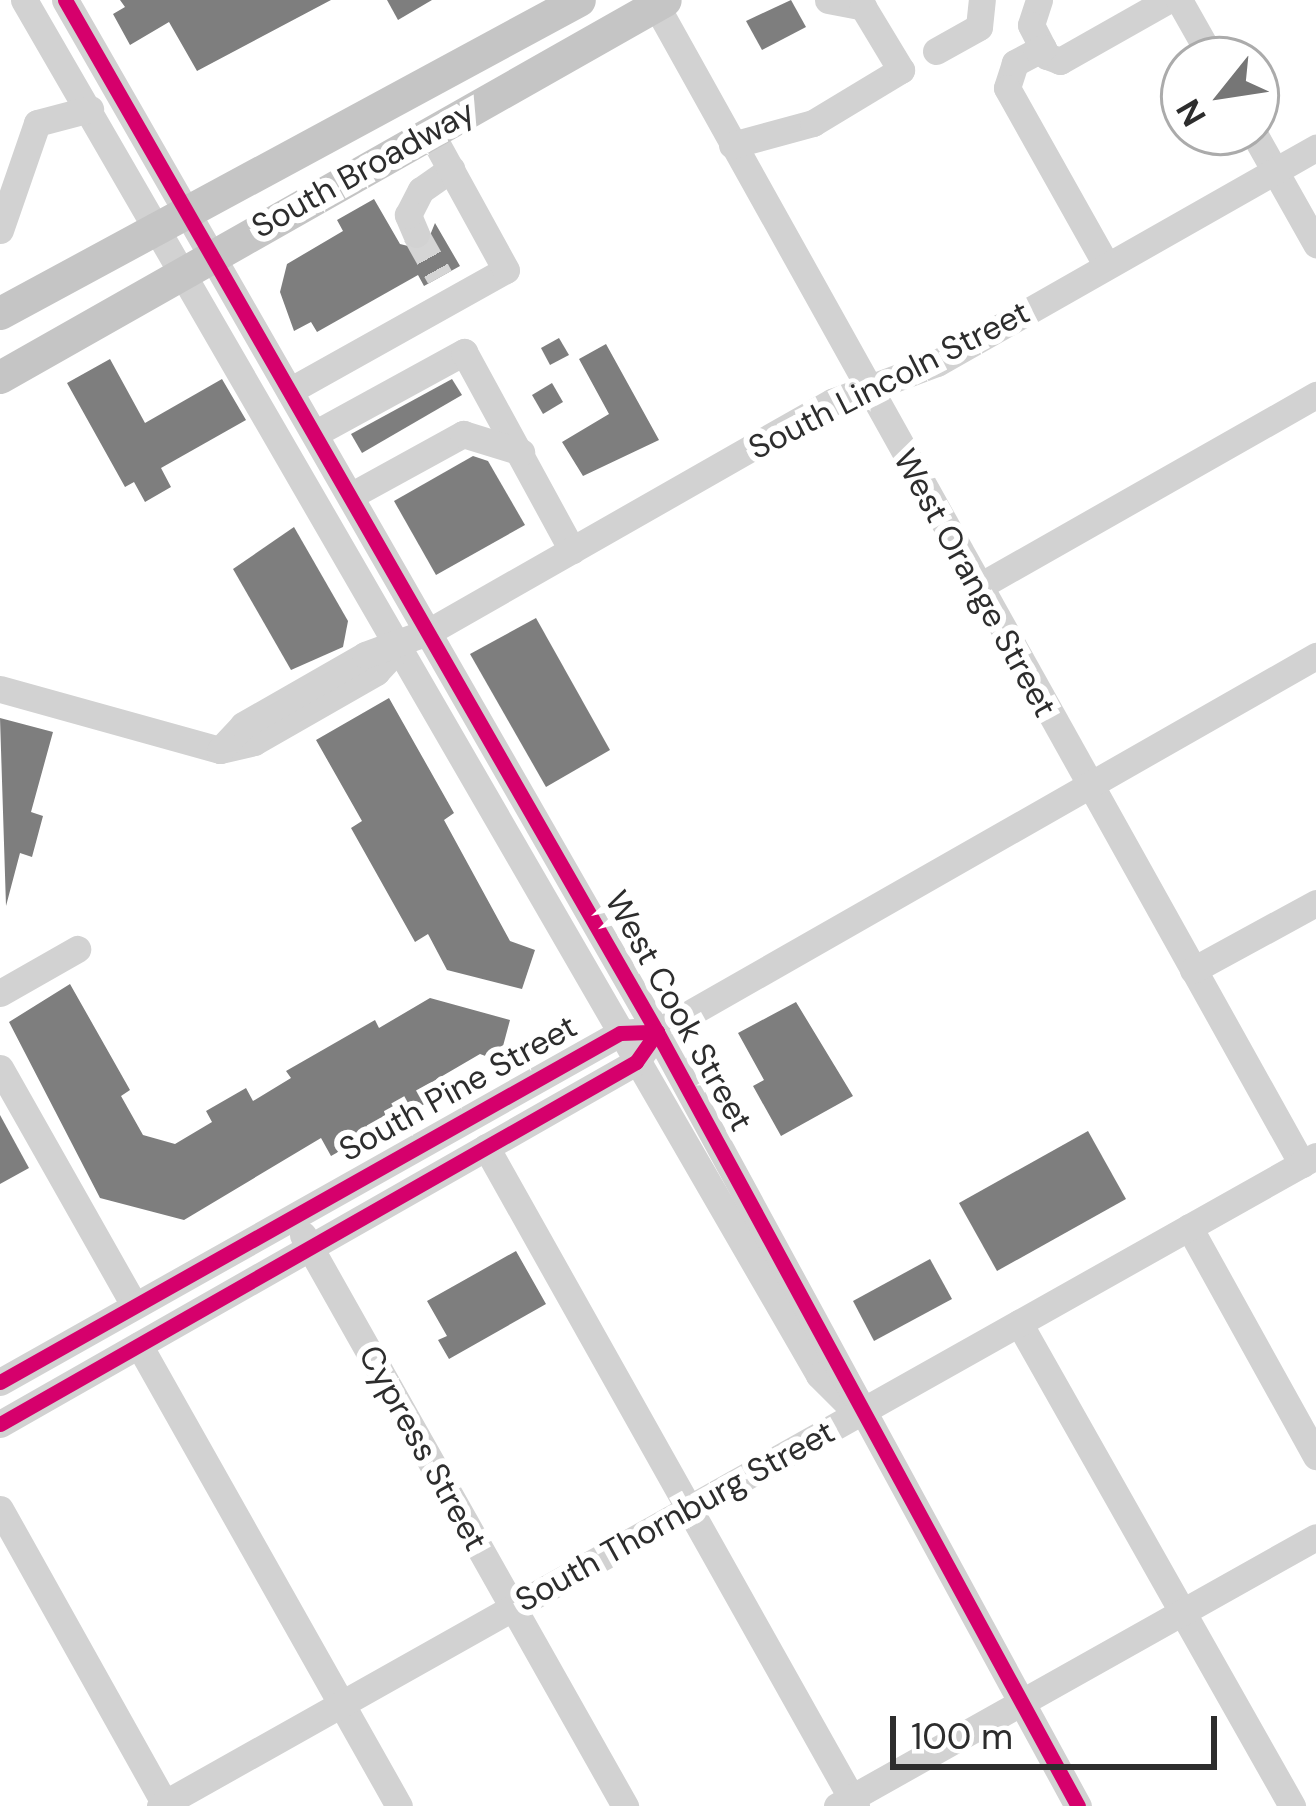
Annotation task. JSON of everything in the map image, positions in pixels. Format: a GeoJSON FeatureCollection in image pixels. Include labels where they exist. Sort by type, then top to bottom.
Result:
{"type":"FeatureCollection","features":[{"type":"Feature","properties":{"kind":"main road","name":"South Broadway"},"geometry":{"type":"LineString","coordinates":[[0,313],[579,0]]}},
{"type":"Feature","properties":{"kind":"main road","name":"South Broadway"},"geometry":{"type":"LineString","coordinates":[[0,377],[658,2]]}},
{"type":"Feature","properties":{"kind":"street"},"geometry":{"type":"LineString","coordinates":[[24,0],[90,109],[172,216]]}},
{"type":"Feature","properties":{"kind":"street"},"geometry":{"type":"LineString","coordinates":[[65,0],[199,261]]}},
{"type":"Feature","properties":{"kind":"street"},"geometry":{"type":"LineString","coordinates":[[732,145],[813,123],[901,70],[865,3],[828,0]]}},
{"type":"Feature","properties":{"kind":"street"},"geometry":{"type":"LineString","coordinates":[[936,51],[979,27],[982,0]]}},
{"type":"Feature","properties":{"kind":"street"},"geometry":{"type":"LineString","coordinates":[[1039,0],[1031,25],[1043,48],[1060,61],[1168,0]]}},
{"type":"Feature","properties":{"kind":"street"},"geometry":{"type":"LineString","coordinates":[[1179,0],[1199,36]]}},
{"type":"Feature","properties":{"kind":"street","name":"West Orange Street"},"geometry":{"type":"LineString","coordinates":[[658,2],[732,145],[977,586],[1193,970],[1309,1160]]}},
{"type":"Feature","properties":{"kind":"street"},"geometry":{"type":"LineString","coordinates":[[1043,48],[1015,63],[1007,88],[1107,266]]}},
{"type":"Feature","properties":{"kind":"street"},"geometry":{"type":"LineString","coordinates":[[0,230],[37,123],[90,109]]}},
{"type":"Feature","properties":{"kind":"street"},"geometry":{"type":"LineString","coordinates":[[291,390],[447,288],[506,270],[430,132]]}},
{"type":"Feature","properties":{"kind":"street","name":"South Lincoln Street"},"geometry":{"type":"LineString","coordinates":[[399,647],[866,387],[937,363],[1316,148]]}},
{"type":"Feature","properties":{"kind":"street"},"geometry":{"type":"LineString","coordinates":[[1267,156],[1316,244]]}},
{"type":"Feature","properties":{"kind":"street"},"geometry":{"type":"LineString","coordinates":[[416,234],[408,215],[421,190],[451,170]]}},
{"type":"Feature","properties":{"kind":"street","name":"West Cook Street"},"geometry":{"type":"LineString","coordinates":[[199,261],[291,390],[430,632],[842,1364],[858,1414],[1078,1806]]}},
{"type":"Feature","properties":{"kind":"street","name":"West Cook Street"},"geometry":{"type":"LineString","coordinates":[[199,261],[399,647],[636,1062],[820,1376],[858,1414]]}},
{"type":"Feature","properties":{"kind":"street"},"geometry":{"type":"LineString","coordinates":[[316,433],[464,352],[572,550]]}},
{"type":"Feature","properties":{"kind":"street"},"geometry":{"type":"LineString","coordinates":[[977,586],[1316,395]]}},
{"type":"Feature","properties":{"kind":"street"},"geometry":{"type":"LineString","coordinates":[[352,495],[463,434],[521,452]]}},
{"type":"Feature","properties":{"kind":"street"},"geometry":{"type":"LineString","coordinates":[[0,689],[220,750],[277,729],[376,672],[399,647]]}},
{"type":"Feature","properties":{"kind":"street"},"geometry":{"type":"LineString","coordinates":[[220,750],[256,717],[365,656],[399,647]]}},
{"type":"Feature","properties":{"kind":"street","name":"South Pine Street"},"geometry":{"type":"LineString","coordinates":[[0,1424],[636,1062],[657,1032],[1316,656]]}},
{"type":"Feature","properties":{"kind":"street"},"geometry":{"type":"LineString","coordinates":[[1193,970],[1316,903]]}},
{"type":"Feature","properties":{"kind":"street"},"geometry":{"type":"LineString","coordinates":[[0,993],[77,949]]}},
{"type":"Feature","properties":{"kind":"street","name":"South Pine Street"},"geometry":{"type":"LineString","coordinates":[[0,1382],[620,1033],[657,1032]]}},
{"type":"Feature","properties":{"kind":"street"},"geometry":{"type":"LineString","coordinates":[[0,1067],[134,1305]]}},
{"type":"Feature","properties":{"kind":"street"},"geometry":{"type":"LineString","coordinates":[[486,1147],[848,1803],[1316,1537]]}},
{"type":"Feature","properties":{"kind":"street","name":"South Thornburg Street"},"geometry":{"type":"LineString","coordinates":[[164,1805],[1309,1160]]}},
{"type":"Feature","properties":{"kind":"street","name":"Cypress Street"},"geometry":{"type":"LineString","coordinates":[[292,1215],[625,1806]]}},
{"type":"Feature","properties":{"kind":"street"},"geometry":{"type":"LineString","coordinates":[[1189,1228],[1316,1456]]}},
{"type":"Feature","properties":{"kind":"street"},"geometry":{"type":"LineString","coordinates":[[1018,1323],[1292,1806]]}},
{"type":"Feature","properties":{"kind":"street"},"geometry":{"type":"LineString","coordinates":[[140,1345],[399,1806]]}},
{"type":"Feature","properties":{"kind":"street"},"geometry":{"type":"LineString","coordinates":[[0,1509],[164,1805]]}},
{"type":"Feature","properties":{"kind":"building"},"geometry":{"type":"Polygon","coordinates":[[[120,0],[331,0],[197,71],[169,22],[130,45],[113,14],[125,7],[120,0]]]}},
{"type":"Feature","properties":{"kind":"building"},"geometry":{"type":"Polygon","coordinates":[[[387,0],[432,0],[398,20],[387,0]]]}},
{"type":"Feature","properties":{"kind":"building"},"geometry":{"type":"Polygon","coordinates":[[[791,0],[806,27],[762,50],[746,21],[791,0]]]}},
{"type":"Feature","properties":{"kind":"building"},"geometry":{"type":"Polygon","coordinates":[[[374,199],[400,244],[424,250],[435,223],[460,266],[424,286],[418,275],[317,332],[311,322],[294,331],[280,292],[287,264],[343,231],[337,220],[374,199]]]}},
{"type":"Feature","properties":{"kind":"building"},"geometry":{"type":"Polygon","coordinates":[[[559,338],[569,355],[550,365],[541,348],[559,338]]]}},
{"type":"Feature","properties":{"kind":"building"},"geometry":{"type":"Polygon","coordinates":[[[606,344],[659,440],[583,476],[562,442],[609,414],[579,359],[606,344]]]}},
{"type":"Feature","properties":{"kind":"building"},"geometry":{"type":"Polygon","coordinates":[[[110,359],[145,423],[222,379],[246,420],[161,468],[171,487],[145,502],[134,482],[125,487],[67,383],[110,359]]]}},
{"type":"Feature","properties":{"kind":"building"},"geometry":{"type":"Polygon","coordinates":[[[452,379],[462,395],[362,453],[351,434],[452,379]]]}},
{"type":"Feature","properties":{"kind":"building"},"geometry":{"type":"Polygon","coordinates":[[[552,383],[563,402],[543,414],[532,395],[552,383]]]}},
{"type":"Feature","properties":{"kind":"building"},"geometry":{"type":"Polygon","coordinates":[[[473,456],[488,461],[525,525],[436,575],[394,501],[473,456]]]}},
{"type":"Feature","properties":{"kind":"building"},"geometry":{"type":"Polygon","coordinates":[[[294,527],[348,621],[343,647],[291,670],[233,569],[294,527]]]}},
{"type":"Feature","properties":{"kind":"building"},"geometry":{"type":"Polygon","coordinates":[[[536,618],[610,750],[546,787],[470,654],[536,618]]]}},
{"type":"Feature","properties":{"kind":"building"},"geometry":{"type":"Polygon","coordinates":[[[389,698],[454,813],[444,820],[510,941],[535,950],[522,989],[447,970],[428,934],[415,942],[351,828],[362,821],[316,740],[389,698]]]}},
{"type":"Feature","properties":{"kind":"building"},"geometry":{"type":"Polygon","coordinates":[[[0,718],[53,732],[31,812],[43,816],[32,857],[20,853],[6,906],[0,718]]]}},
{"type":"Feature","properties":{"kind":"building"},"geometry":{"type":"Polygon","coordinates":[[[70,984],[130,1090],[121,1096],[143,1135],[175,1144],[212,1122],[206,1111],[246,1088],[253,1101],[291,1078],[286,1071],[375,1020],[379,1028],[430,998],[510,1020],[499,1061],[480,1054],[420,1089],[428,1102],[331,1156],[321,1138],[184,1220],[100,1198],[9,1022],[70,984]]]}},
{"type":"Feature","properties":{"kind":"building"},"geometry":{"type":"Polygon","coordinates":[[[796,1002],[853,1096],[781,1136],[753,1086],[764,1080],[738,1033],[796,1002]]]}},
{"type":"Feature","properties":{"kind":"building"},"geometry":{"type":"Polygon","coordinates":[[[0,1115],[29,1168],[0,1184],[0,1115]]]}},
{"type":"Feature","properties":{"kind":"building"},"geometry":{"type":"Polygon","coordinates":[[[1088,1131],[1126,1199],[997,1271],[959,1203],[1088,1131]]]}},
{"type":"Feature","properties":{"kind":"building"},"geometry":{"type":"Polygon","coordinates":[[[516,1251],[546,1304],[449,1359],[438,1340],[447,1336],[427,1301],[516,1251]]]}},
{"type":"Feature","properties":{"kind":"building"},"geometry":{"type":"Polygon","coordinates":[[[930,1259],[952,1299],[874,1341],[853,1301],[930,1259]]]}},
{"type":"Feature","properties":{"kind":"tunnel"},"geometry":{"type":"LineString","coordinates":[[416,234],[440,277]]}},
{"type":"Feature","properties":{"kind":"cycle path"},"geometry":{"type":"LineString","coordinates":[[65,0],[657,1032],[1078,1806]]}},
{"type":"Feature","properties":{"kind":"cycle path"},"geometry":{"type":"LineString","coordinates":[[0,1382],[620,1033],[657,1032]]}},
{"type":"Feature","properties":{"kind":"cycle path"},"geometry":{"type":"LineString","coordinates":[[0,1424],[636,1062],[657,1032]]}}]}
